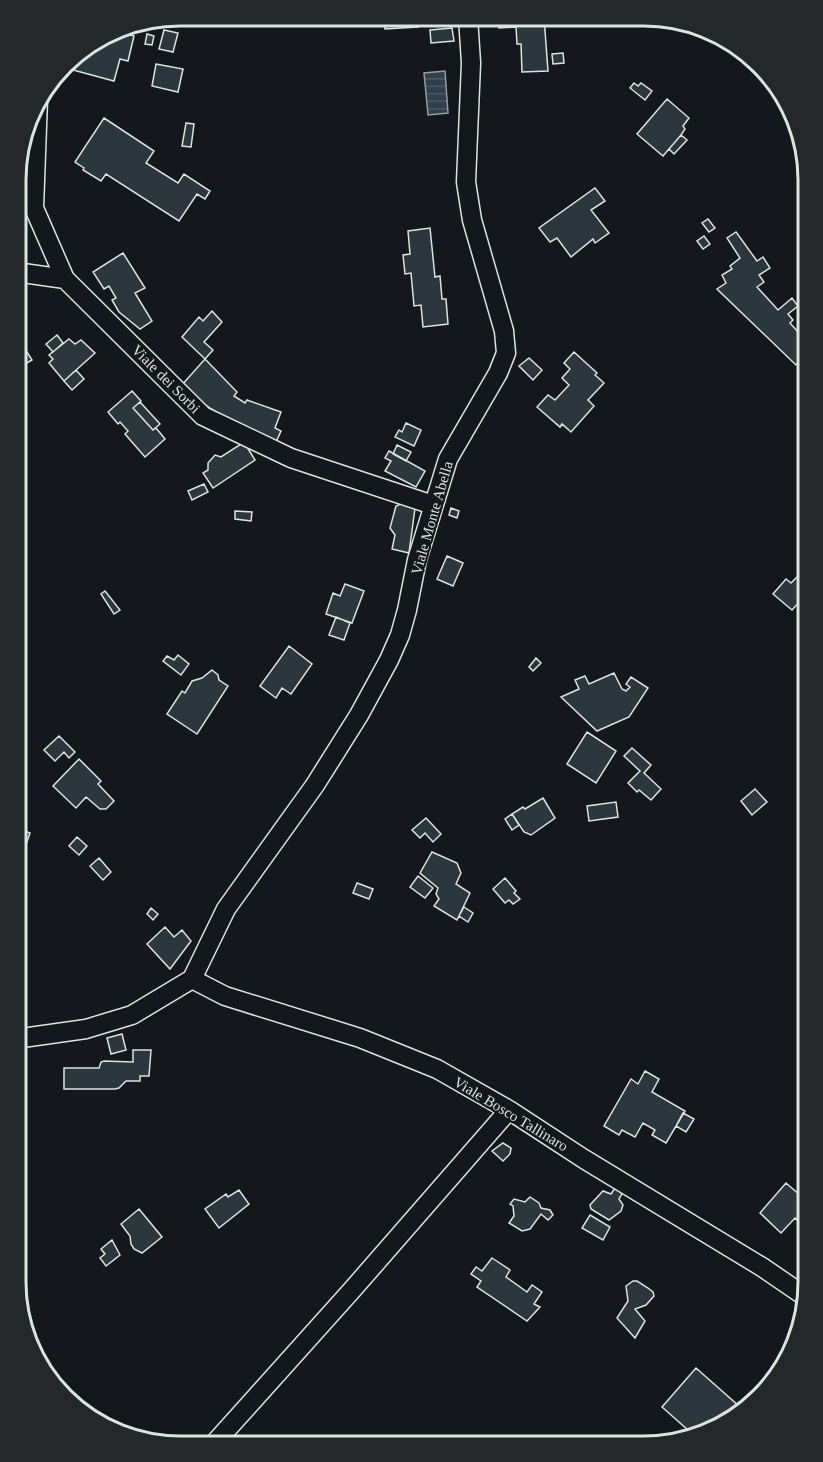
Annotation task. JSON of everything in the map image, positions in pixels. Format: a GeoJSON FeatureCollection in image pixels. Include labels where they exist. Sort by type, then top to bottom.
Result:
{"type":"FeatureCollection","features":[{"type":"Feature","properties":{"kind":"street","name":"Viale Monte Abella"},"geometry":{"type":"LineString","coordinates":[[192,979],[226,909],[315,785],[359,715],[389,660],[402,627],[417,560],[448,459],[498,374],[506,353],[504,331],[472,220],[466,182],[471,63],[469,26]]}},
{"type":"Feature","properties":{"kind":"street"},"geometry":{"type":"LineString","coordinates":[[37,121],[34,208],[65,279]]}},
{"type":"Feature","properties":{"kind":"street"},"geometry":{"type":"LineString","coordinates":[[26,273],[65,279]]}},
{"type":"Feature","properties":{"kind":"street","name":"Viale dei Sorbi"},"geometry":{"type":"LineString","coordinates":[[65,279],[203,416],[291,458],[433,506]]}},
{"type":"Feature","properties":{"kind":"street"},"geometry":{"type":"LineString","coordinates":[[26,1037],[86,1029],[132,1015],[192,979]]}},
{"type":"Feature","properties":{"kind":"street","name":"Viale Bosco Tallinaro"},"geometry":{"type":"LineString","coordinates":[[192,979],[225,996],[360,1038],[437,1069],[509,1110],[797,1291]]}},
{"type":"Feature","properties":{"kind":"street"},"geometry":{"type":"LineString","coordinates":[[221,1436],[509,1110]]}},
{"type":"Feature","properties":{"kind":"water"},"geometry":{"type":"Polygon","coordinates":[[[445,71],[448,113],[428,115],[424,73],[445,71]]]}},
{"type":"Feature","properties":{"kind":"building"},"geometry":{"type":"Polygon","coordinates":[[[385,26],[418,27],[385,29],[385,26]]]}},
{"type":"Feature","properties":{"kind":"building"},"geometry":{"type":"Polygon","coordinates":[[[499,26],[545,26],[548,71],[522,72],[521,44],[517,44],[516,27],[499,28],[499,26]]]}},
{"type":"Feature","properties":{"kind":"building"},"geometry":{"type":"Polygon","coordinates":[[[452,28],[454,41],[431,43],[430,30],[452,28]]]}},
{"type":"Feature","properties":{"kind":"building"},"geometry":{"type":"Polygon","coordinates":[[[164,30],[178,33],[173,52],[159,49],[164,30]]]}},
{"type":"Feature","properties":{"kind":"building"},"geometry":{"type":"Polygon","coordinates":[[[147,34],[154,36],[152,45],[145,44],[147,34]]]}},
{"type":"Feature","properties":{"kind":"building"},"geometry":{"type":"Polygon","coordinates":[[[129,35],[134,36],[128,61],[120,59],[114,81],[73,70],[94,52],[112,41],[129,35]]]}},
{"type":"Feature","properties":{"kind":"building"},"geometry":{"type":"Polygon","coordinates":[[[563,53],[564,63],[553,64],[552,54],[563,53]]]}},
{"type":"Feature","properties":{"kind":"building"},"geometry":{"type":"Polygon","coordinates":[[[156,64],[183,69],[178,92],[152,86],[156,64]]]}},
{"type":"Feature","properties":{"kind":"building"},"geometry":{"type":"Polygon","coordinates":[[[634,83],[638,86],[641,83],[652,91],[645,100],[630,88],[634,83]]]}},
{"type":"Feature","properties":{"kind":"building"},"geometry":{"type":"Polygon","coordinates":[[[667,99],[689,118],[683,126],[685,129],[681,135],[663,156],[637,134],[667,99]]]}},
{"type":"Feature","properties":{"kind":"building"},"geometry":{"type":"Polygon","coordinates":[[[104,118],[154,151],[146,163],[178,183],[184,174],[210,191],[205,199],[197,194],[179,221],[106,174],[101,181],[83,170],[84,168],[75,162],[104,118]]]}},
{"type":"Feature","properties":{"kind":"building"},"geometry":{"type":"Polygon","coordinates":[[[186,123],[194,124],[191,147],[182,146],[186,123]]]}},
{"type":"Feature","properties":{"kind":"building"},"geometry":{"type":"Polygon","coordinates":[[[681,135],[687,140],[674,154],[669,149],[681,135]]]}},
{"type":"Feature","properties":{"kind":"building"},"geometry":{"type":"Polygon","coordinates":[[[595,188],[605,201],[591,210],[609,233],[595,243],[593,239],[571,257],[557,238],[550,242],[539,228],[595,188]]]}},
{"type":"Feature","properties":{"kind":"building"},"geometry":{"type":"Polygon","coordinates":[[[708,219],[715,228],[709,232],[702,223],[708,219]]]}},
{"type":"Feature","properties":{"kind":"building"},"geometry":{"type":"Polygon","coordinates":[[[430,228],[435,277],[440,276],[442,299],[446,299],[448,324],[423,327],[421,305],[414,306],[411,273],[405,274],[403,255],[410,254],[408,231],[430,228]]]}},
{"type":"Feature","properties":{"kind":"building"},"geometry":{"type":"Polygon","coordinates":[[[736,232],[757,261],[763,257],[770,268],[759,275],[764,282],[757,287],[778,310],[792,298],[798,306],[788,314],[793,320],[790,323],[798,332],[796,365],[717,289],[726,283],[722,275],[732,269],[730,266],[740,258],[727,238],[736,232]]]}},
{"type":"Feature","properties":{"kind":"building"},"geometry":{"type":"Polygon","coordinates":[[[704,236],[710,244],[703,249],[697,241],[704,236]]]}},
{"type":"Feature","properties":{"kind":"building"},"geometry":{"type":"Polygon","coordinates":[[[123,253],[145,288],[135,293],[152,321],[140,329],[119,312],[112,300],[116,298],[109,286],[104,289],[93,272],[123,253]]]}},
{"type":"Feature","properties":{"kind":"building"},"geometry":{"type":"Polygon","coordinates":[[[212,311],[222,322],[204,342],[213,350],[205,359],[182,337],[199,317],[203,321],[212,311]]]}},
{"type":"Feature","properties":{"kind":"building"},"geometry":{"type":"Polygon","coordinates":[[[57,335],[63,343],[53,352],[46,344],[57,335]]]}},
{"type":"Feature","properties":{"kind":"building"},"geometry":{"type":"Polygon","coordinates":[[[69,339],[75,344],[81,340],[95,353],[64,381],[49,363],[53,359],[49,355],[69,339]]]}},
{"type":"Feature","properties":{"kind":"building"},"geometry":{"type":"Polygon","coordinates":[[[26,351],[32,360],[26,364],[26,351]]]}},
{"type":"Feature","properties":{"kind":"building"},"geometry":{"type":"Polygon","coordinates":[[[574,352],[597,373],[595,375],[604,383],[588,400],[594,406],[571,432],[562,424],[560,427],[537,407],[548,395],[555,400],[569,385],[562,378],[570,369],[564,363],[574,352]]]}},
{"type":"Feature","properties":{"kind":"building"},"geometry":{"type":"Polygon","coordinates":[[[529,358],[542,370],[533,380],[519,366],[529,358]]]}},
{"type":"Feature","properties":{"kind":"building"},"geometry":{"type":"Polygon","coordinates":[[[205,359],[237,392],[234,396],[245,403],[247,400],[281,412],[275,428],[281,431],[276,442],[219,414],[194,398],[181,386],[205,359]]]}},
{"type":"Feature","properties":{"kind":"building"},"geometry":{"type":"Polygon","coordinates":[[[76,370],[84,379],[72,390],[64,381],[76,370]]]}},
{"type":"Feature","properties":{"kind":"building"},"geometry":{"type":"Polygon","coordinates":[[[132,391],[141,401],[133,408],[153,430],[156,428],[165,439],[145,457],[125,434],[128,431],[120,422],[118,424],[108,412],[132,391]]]}},
{"type":"Feature","properties":{"kind":"building"},"geometry":{"type":"Polygon","coordinates":[[[140,402],[160,424],[153,430],[133,408],[140,402]]]}},
{"type":"Feature","properties":{"kind":"building"},"geometry":{"type":"Polygon","coordinates":[[[406,423],[421,430],[414,446],[395,437],[399,430],[402,432],[406,423]]]}},
{"type":"Feature","properties":{"kind":"building"},"geometry":{"type":"Polygon","coordinates":[[[244,442],[255,460],[213,488],[203,473],[208,470],[208,463],[215,455],[221,457],[244,442]]]}},
{"type":"Feature","properties":{"kind":"building"},"geometry":{"type":"Polygon","coordinates":[[[397,445],[411,452],[406,461],[393,454],[397,445]]]}},
{"type":"Feature","properties":{"kind":"building"},"geometry":{"type":"Polygon","coordinates":[[[389,451],[425,471],[416,487],[385,471],[391,461],[385,458],[389,451]]]}},
{"type":"Feature","properties":{"kind":"building"},"geometry":{"type":"Polygon","coordinates":[[[204,484],[208,492],[192,500],[188,491],[204,484]]]}},
{"type":"Feature","properties":{"kind":"building"},"geometry":{"type":"Polygon","coordinates":[[[403,503],[415,508],[409,553],[392,549],[395,535],[390,528],[396,506],[403,503]]]}},
{"type":"Feature","properties":{"kind":"building"},"geometry":{"type":"Polygon","coordinates":[[[451,508],[459,511],[457,518],[449,515],[451,508]]]}},
{"type":"Feature","properties":{"kind":"building"},"geometry":{"type":"Polygon","coordinates":[[[235,511],[252,512],[251,521],[235,519],[235,511]]]}},
{"type":"Feature","properties":{"kind":"building"},"geometry":{"type":"Polygon","coordinates":[[[447,556],[463,563],[453,586],[437,579],[447,556]]]}},
{"type":"Feature","properties":{"kind":"building"},"geometry":{"type":"Polygon","coordinates":[[[798,576],[798,604],[792,610],[773,594],[786,579],[791,583],[798,576]]]}},
{"type":"Feature","properties":{"kind":"building"},"geometry":{"type":"Polygon","coordinates":[[[345,584],[364,591],[352,623],[326,614],[333,593],[340,596],[345,584]]]}},
{"type":"Feature","properties":{"kind":"building"},"geometry":{"type":"Polygon","coordinates":[[[105,591],[120,610],[114,614],[101,594],[105,591]]]}},
{"type":"Feature","properties":{"kind":"building"},"geometry":{"type":"Polygon","coordinates":[[[336,617],[350,623],[344,640],[329,635],[336,617]]]}},
{"type":"Feature","properties":{"kind":"building"},"geometry":{"type":"Polygon","coordinates":[[[289,646],[312,664],[291,694],[282,688],[276,698],[260,686],[289,646]]]}},
{"type":"Feature","properties":{"kind":"building"},"geometry":{"type":"Polygon","coordinates":[[[178,655],[189,664],[181,675],[163,661],[167,656],[174,660],[178,655]]]}},
{"type":"Feature","properties":{"kind":"building"},"geometry":{"type":"Polygon","coordinates":[[[536,658],[541,663],[533,671],[529,667],[536,658]]]}},
{"type":"Feature","properties":{"kind":"building"},"geometry":{"type":"Polygon","coordinates":[[[212,670],[218,675],[219,680],[228,686],[197,734],[167,714],[182,691],[185,693],[192,681],[202,678],[212,670]]]}},
{"type":"Feature","properties":{"kind":"building"},"geometry":{"type":"Polygon","coordinates":[[[614,673],[622,689],[626,691],[630,687],[626,684],[631,677],[648,688],[629,717],[597,731],[561,697],[579,689],[575,680],[585,676],[589,684],[614,673]]]}},
{"type":"Feature","properties":{"kind":"building"},"geometry":{"type":"Polygon","coordinates":[[[587,732],[616,751],[596,783],[567,764],[587,732]]]}},
{"type":"Feature","properties":{"kind":"building"},"geometry":{"type":"Polygon","coordinates":[[[59,736],[75,752],[69,758],[64,752],[55,761],[44,750],[59,736]]]}},
{"type":"Feature","properties":{"kind":"building"},"geometry":{"type":"Polygon","coordinates":[[[632,748],[651,765],[644,773],[661,789],[651,800],[639,790],[637,792],[628,783],[640,771],[624,756],[632,748]]]}},
{"type":"Feature","properties":{"kind":"building"},"geometry":{"type":"Polygon","coordinates":[[[79,759],[101,781],[98,784],[114,801],[106,809],[100,809],[86,797],[76,808],[53,786],[79,759]]]}},
{"type":"Feature","properties":{"kind":"building"},"geometry":{"type":"Polygon","coordinates":[[[755,789],[767,802],[752,815],[741,801],[755,789]]]}},
{"type":"Feature","properties":{"kind":"building"},"geometry":{"type":"Polygon","coordinates":[[[543,798],[555,818],[531,835],[524,832],[512,814],[543,798]]]}},
{"type":"Feature","properties":{"kind":"building"},"geometry":{"type":"Polygon","coordinates":[[[616,802],[618,817],[589,821],[587,806],[616,802]]]}},
{"type":"Feature","properties":{"kind":"building"},"geometry":{"type":"Polygon","coordinates":[[[512,814],[519,825],[512,830],[505,819],[512,814]]]}},
{"type":"Feature","properties":{"kind":"building"},"geometry":{"type":"Polygon","coordinates":[[[426,818],[441,834],[433,842],[425,833],[420,838],[412,830],[426,818]]]}},
{"type":"Feature","properties":{"kind":"building"},"geometry":{"type":"Polygon","coordinates":[[[26,832],[30,833],[26,845],[26,832]]]}},
{"type":"Feature","properties":{"kind":"building"},"geometry":{"type":"Polygon","coordinates":[[[77,837],[87,846],[79,855],[69,846],[77,837]]]}},
{"type":"Feature","properties":{"kind":"building"},"geometry":{"type":"Polygon","coordinates":[[[432,852],[457,863],[461,873],[456,884],[470,893],[457,920],[434,906],[439,899],[436,894],[438,888],[420,873],[432,852]]]}},
{"type":"Feature","properties":{"kind":"building"},"geometry":{"type":"Polygon","coordinates":[[[99,858],[111,872],[103,880],[90,866],[99,858]]]}},
{"type":"Feature","properties":{"kind":"building"},"geometry":{"type":"Polygon","coordinates":[[[418,876],[433,888],[425,898],[410,887],[418,876]]]}},
{"type":"Feature","properties":{"kind":"building"},"geometry":{"type":"Polygon","coordinates":[[[505,878],[520,899],[513,904],[509,900],[505,903],[493,889],[505,878]]]}},
{"type":"Feature","properties":{"kind":"building"},"geometry":{"type":"Polygon","coordinates":[[[357,883],[373,889],[369,899],[353,893],[357,883]]]}},
{"type":"Feature","properties":{"kind":"building"},"geometry":{"type":"Polygon","coordinates":[[[464,907],[473,913],[468,922],[459,916],[464,907]]]}},
{"type":"Feature","properties":{"kind":"building"},"geometry":{"type":"Polygon","coordinates":[[[151,908],[158,914],[153,920],[147,914],[151,908]]]}},
{"type":"Feature","properties":{"kind":"building"},"geometry":{"type":"Polygon","coordinates":[[[165,927],[174,937],[182,930],[191,941],[170,969],[147,944],[165,927]]]}},
{"type":"Feature","properties":{"kind":"building"},"geometry":{"type":"Polygon","coordinates":[[[122,1034],[126,1050],[111,1054],[107,1038],[122,1034]]]}},
{"type":"Feature","properties":{"kind":"building"},"geometry":{"type":"Polygon","coordinates":[[[133,1050],[151,1050],[149,1076],[140,1076],[140,1081],[126,1081],[115,1089],[64,1089],[64,1068],[99,1068],[101,1062],[104,1061],[133,1062],[133,1050]]]}},
{"type":"Feature","properties":{"kind":"building"},"geometry":{"type":"Polygon","coordinates":[[[645,1071],[659,1079],[652,1092],[685,1111],[666,1143],[652,1135],[655,1130],[643,1123],[635,1137],[622,1130],[619,1135],[604,1126],[631,1079],[638,1084],[645,1071]]]}},
{"type":"Feature","properties":{"kind":"building"},"geometry":{"type":"Polygon","coordinates":[[[683,1113],[694,1119],[686,1132],[676,1126],[683,1113]]]}},
{"type":"Feature","properties":{"kind":"building"},"geometry":{"type":"Polygon","coordinates":[[[503,1143],[511,1148],[510,1154],[503,1161],[492,1151],[503,1143]]]}},
{"type":"Feature","properties":{"kind":"building"},"geometry":{"type":"Polygon","coordinates":[[[786,1183],[797,1193],[797,1220],[795,1218],[781,1233],[760,1213],[786,1183]]]}},
{"type":"Feature","properties":{"kind":"building"},"geometry":{"type":"Polygon","coordinates":[[[615,1188],[623,1192],[619,1199],[623,1205],[621,1211],[609,1220],[591,1209],[590,1205],[603,1191],[611,1194],[615,1188]]]}},
{"type":"Feature","properties":{"kind":"building"},"geometry":{"type":"Polygon","coordinates":[[[239,1190],[249,1204],[219,1228],[205,1209],[226,1194],[228,1197],[239,1190]]]}},
{"type":"Feature","properties":{"kind":"building"},"geometry":{"type":"Polygon","coordinates":[[[530,1197],[539,1203],[541,1208],[550,1210],[553,1215],[548,1220],[541,1214],[530,1229],[522,1231],[509,1223],[514,1216],[513,1206],[510,1204],[514,1199],[525,1202],[530,1197]]]}},
{"type":"Feature","properties":{"kind":"building"},"geometry":{"type":"Polygon","coordinates":[[[139,1209],[162,1237],[142,1253],[134,1249],[130,1236],[121,1224],[139,1209]]]}},
{"type":"Feature","properties":{"kind":"building"},"geometry":{"type":"Polygon","coordinates":[[[590,1215],[610,1227],[603,1240],[582,1228],[590,1215]]]}},
{"type":"Feature","properties":{"kind":"building"},"geometry":{"type":"Polygon","coordinates":[[[112,1240],[120,1255],[106,1266],[100,1258],[105,1254],[101,1249],[112,1240]]]}},
{"type":"Feature","properties":{"kind":"building"},"geometry":{"type":"Polygon","coordinates":[[[492,1258],[510,1270],[506,1277],[527,1292],[532,1285],[542,1292],[534,1304],[540,1307],[527,1321],[477,1287],[481,1281],[471,1274],[476,1267],[482,1271],[492,1258]]]}},
{"type":"Feature","properties":{"kind":"building"},"geometry":{"type":"Polygon","coordinates":[[[633,1281],[648,1288],[654,1296],[646,1305],[635,1309],[645,1321],[635,1338],[617,1318],[628,1301],[626,1286],[633,1281]]]}},
{"type":"Feature","properties":{"kind":"building"},"geometry":{"type":"Polygon","coordinates":[[[696,1368],[737,1405],[711,1421],[688,1430],[662,1407],[696,1368]]]}}]}
